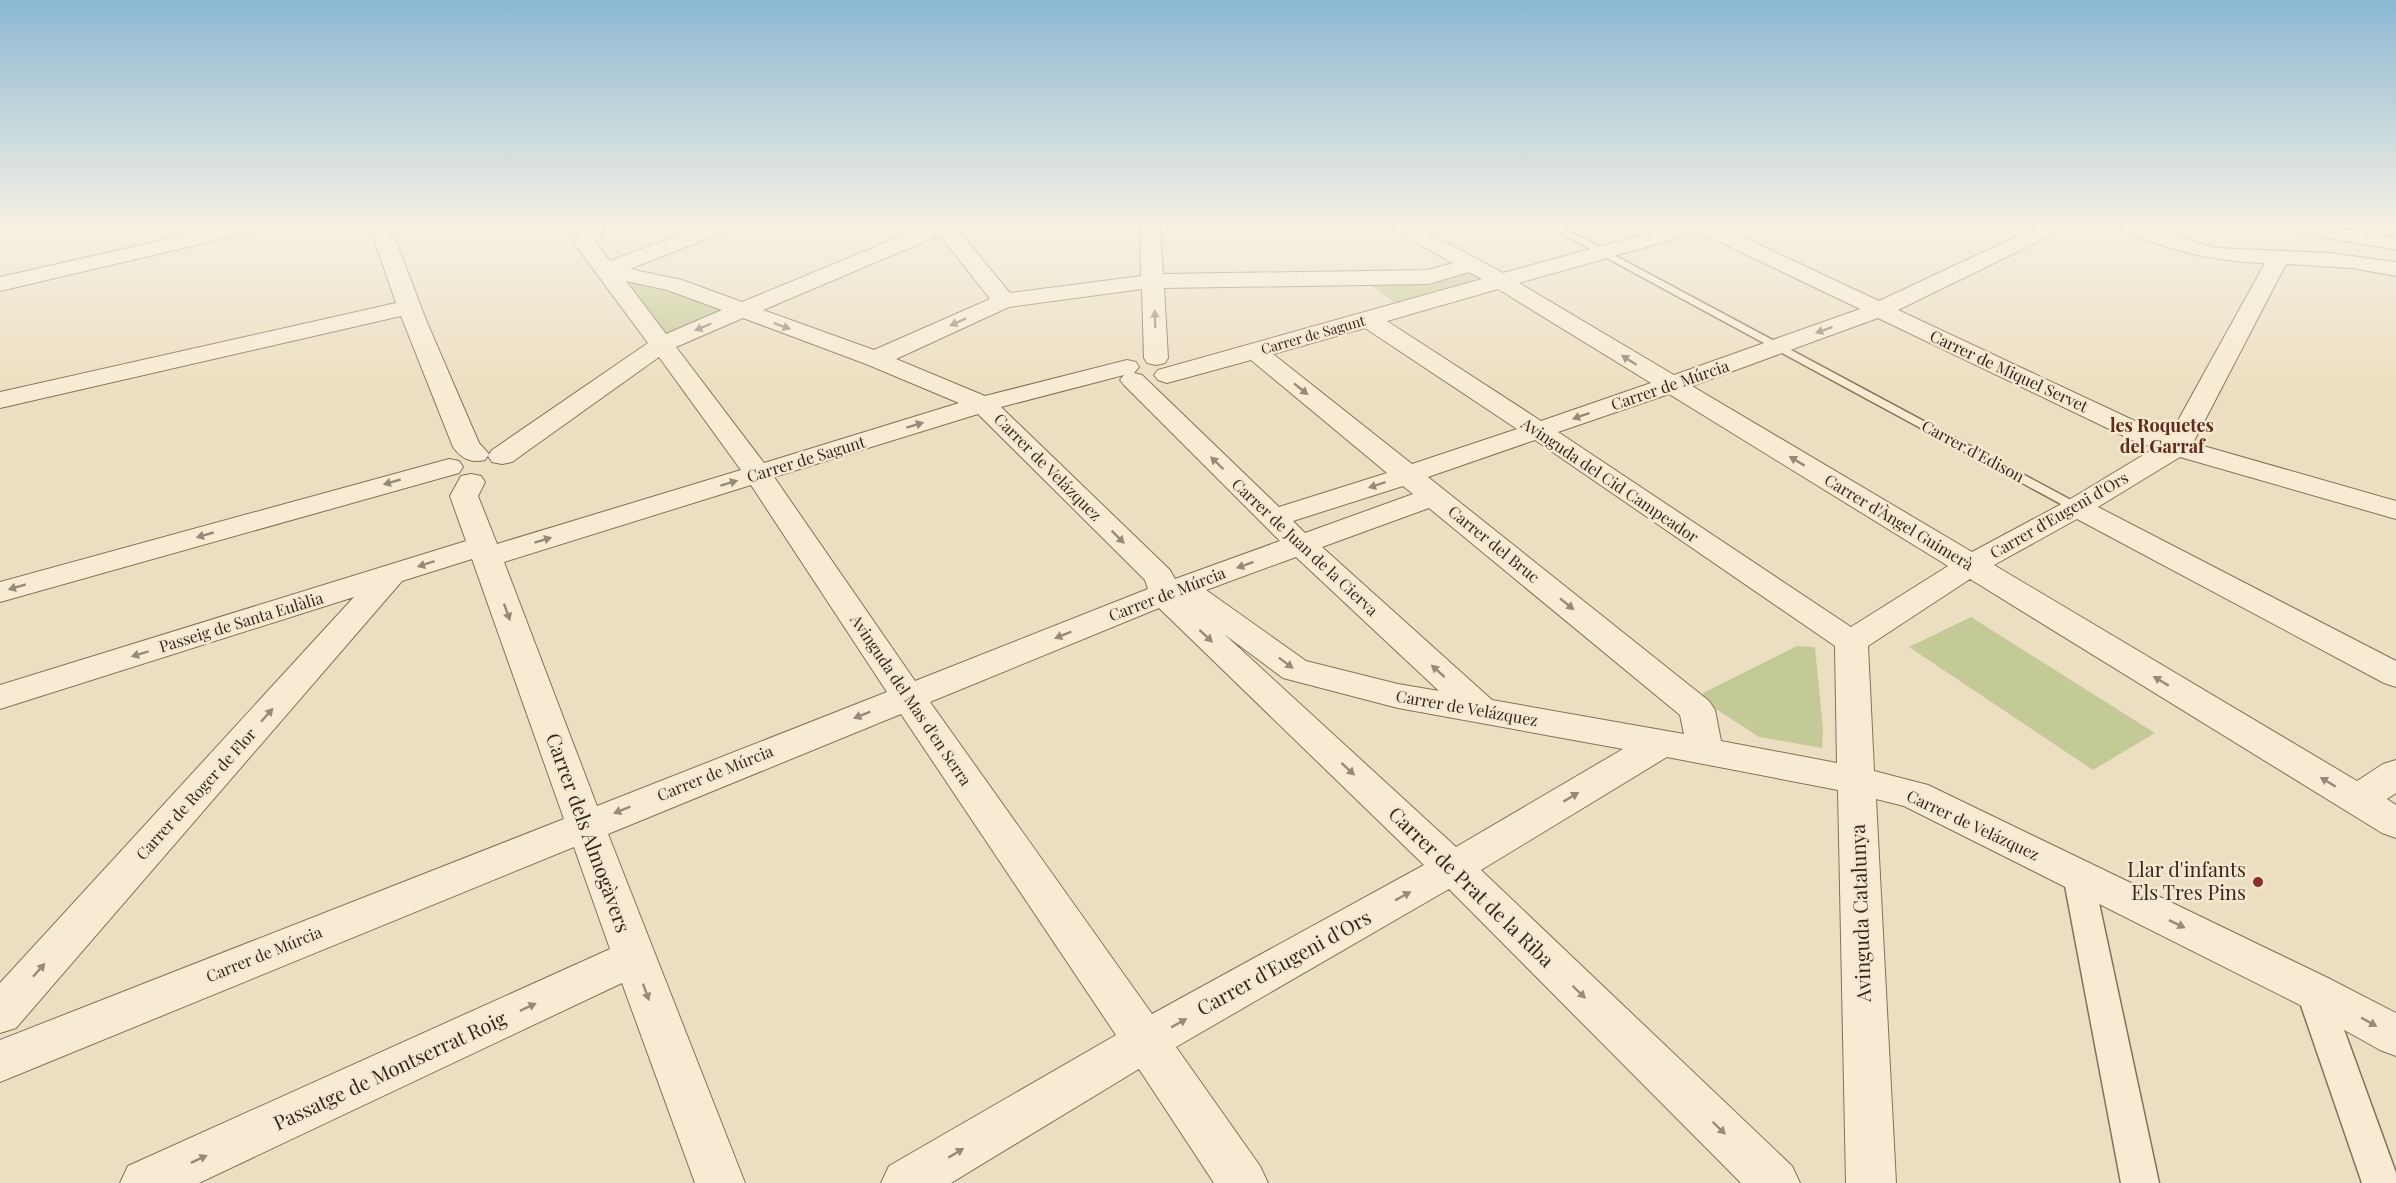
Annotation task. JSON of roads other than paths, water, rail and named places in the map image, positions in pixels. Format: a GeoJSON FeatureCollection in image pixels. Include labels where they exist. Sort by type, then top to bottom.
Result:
{"type":"FeatureCollection","features":[{"type":"Feature","properties":{"kind":"street"},"geometry":{"type":"LineString","coordinates":[[0,284],[16,280]]}},
{"type":"Feature","properties":{"kind":"street"},"geometry":{"type":"LineString","coordinates":[[399,280],[467,447],[489,455]]}},
{"type":"Feature","properties":{"kind":"street","name":"Avinguda del Mas d'en Serra"},"geometry":{"type":"LineString","coordinates":[[614,280],[758,474],[908,697],[1243,1183]]}},
{"type":"Feature","properties":{"kind":"street","name":"Carrer de Velázquez"},"geometry":{"type":"LineString","coordinates":[[652,280],[674,285],[875,359],[983,404],[1159,577],[1165,594],[1192,595],[1295,670],[1398,696],[1856,780],[1914,795],[2313,991],[2396,1036]]}},
{"type":"Feature","properties":{"kind":"street"},"geometry":{"type":"LineString","coordinates":[[0,592],[460,474],[465,456],[489,455],[662,344],[814,280]]}},
{"type":"Feature","properties":{"kind":"street"},"geometry":{"type":"LineString","coordinates":[[988,280],[1004,301]]}},
{"type":"Feature","properties":{"kind":"street"},"geometry":{"type":"LineString","coordinates":[[875,359],[1004,301],[1153,281],[1208,280]]}},
{"type":"Feature","properties":{"kind":"street","name":"Carrer de Sagunt"},"geometry":{"type":"LineString","coordinates":[[484,552],[758,474],[983,404],[1161,367],[1256,352],[1498,280]]}},
{"type":"Feature","properties":{"kind":"street","name":"Carrer d'Àngel Guimerà"},"geometry":{"type":"LineString","coordinates":[[1499,280],[2396,823]]}},
{"type":"Feature","properties":{"kind":"street","name":"Carrer de Miquel Servet"},"geometry":{"type":"LineString","coordinates":[[1817,280],[2141,434],[2177,447],[2396,510]]}},
{"type":"Feature","properties":{"kind":"street","name":"Carrer de Múrcia"},"geometry":{"type":"LineString","coordinates":[[1273,518],[1408,475],[1779,347],[1879,310],[1941,280]]}},
{"type":"Feature","properties":{"kind":"street"},"geometry":{"type":"LineString","coordinates":[[2177,447],[2267,280]]}},
{"type":"Feature","properties":{"kind":"street"},"geometry":{"type":"LineString","coordinates":[[1153,281],[1161,367]]}},
{"type":"Feature","properties":{"kind":"street"},"geometry":{"type":"LineString","coordinates":[[0,400],[409,306]]}},
{"type":"Feature","properties":{"kind":"street","name":"Avinguda del Cid Campeador"},"geometry":{"type":"LineString","coordinates":[[1368,320],[1537,430],[1851,642]]}},
{"type":"Feature","properties":{"kind":"street","name":"Carrer del Bruc"},"geometry":{"type":"LineString","coordinates":[[1256,352],[1697,710],[1705,752]]}},
{"type":"Feature","properties":{"kind":"street","name":"Carrer de Juan de la Cierva"},"geometry":{"type":"LineString","coordinates":[[1130,374],[1300,544],[1482,711]]}},
{"type":"Feature","properties":{"kind":"street","name":"Carrer d'Eugeni d'Ors"},"geometry":{"type":"LineString","coordinates":[[1851,642],[1971,565],[2077,507],[2177,447]]}},
{"type":"Feature","properties":{"kind":"street","name":"Carrer dels Almogàvers"},"geometry":{"type":"LineString","coordinates":[[460,474],[464,496],[484,552],[720,1183]]}},
{"type":"Feature","properties":{"kind":"street","name":"Carrer de Múrcia"},"geometry":{"type":"LineString","coordinates":[[0,1061],[1165,594],[1434,496]]}},
{"type":"Feature","properties":{"kind":"street","name":"Carrer d'Edison"},"geometry":{"type":"LineString","coordinates":[[2077,507],[2396,675]]}},
{"type":"Feature","properties":{"kind":"street","name":"Passeig de Santa Eulàlia"},"geometry":{"type":"LineString","coordinates":[[0,697],[391,575],[484,552]]}},
{"type":"Feature","properties":{"kind":"street","name":"Carrer de Roger de Flor"},"geometry":{"type":"LineString","coordinates":[[0,1014],[391,575]]}},
{"type":"Feature","properties":{"kind":"street","name":"Carrer de Prat de la Riba"},"geometry":{"type":"LineString","coordinates":[[1165,594],[1174,606],[1453,868],[1775,1183]]}},
{"type":"Feature","properties":{"kind":"street","name":"Avinguda Catalunya"},"geometry":{"type":"LineString","coordinates":[[1851,642],[1871,1183]]}},
{"type":"Feature","properties":{"kind":"street","name":"Carrer d'Eugeni d'Ors"},"geometry":{"type":"LineString","coordinates":[[906,1183],[1146,1041],[1453,868],[1662,743]]}},
{"type":"Feature","properties":{"kind":"street"},"geometry":{"type":"LineString","coordinates":[[2358,800],[2396,774]]}},
{"type":"Feature","properties":{"kind":"street"},"geometry":{"type":"LineString","coordinates":[[2078,875],[2140,1183]]}},
{"type":"Feature","properties":{"kind":"street","name":"Passatge de Montserrat Roig"},"geometry":{"type":"LineString","coordinates":[[145,1183],[634,958]]}},
{"type":"Feature","properties":{"kind":"street"},"geometry":{"type":"LineString","coordinates":[[2313,991],[2381,1183]]}},
{"type":"Feature","properties":{"kind":"lane","name":"Carrer d'Edison"},"geometry":{"type":"LineString","coordinates":[[1654,280],[2077,507]]}},
{"type":"Feature","properties":{"kind":"place","name":"Llar d'infants Els Tres Pins"},"geometry":{"type":"Point","coordinates":[2258,882]}},
{"type":"Feature","properties":{"kind":"district","name":"les Roquetes del Garraf"},"geometry":{"type":"Point","coordinates":[2162,436]}}]}
